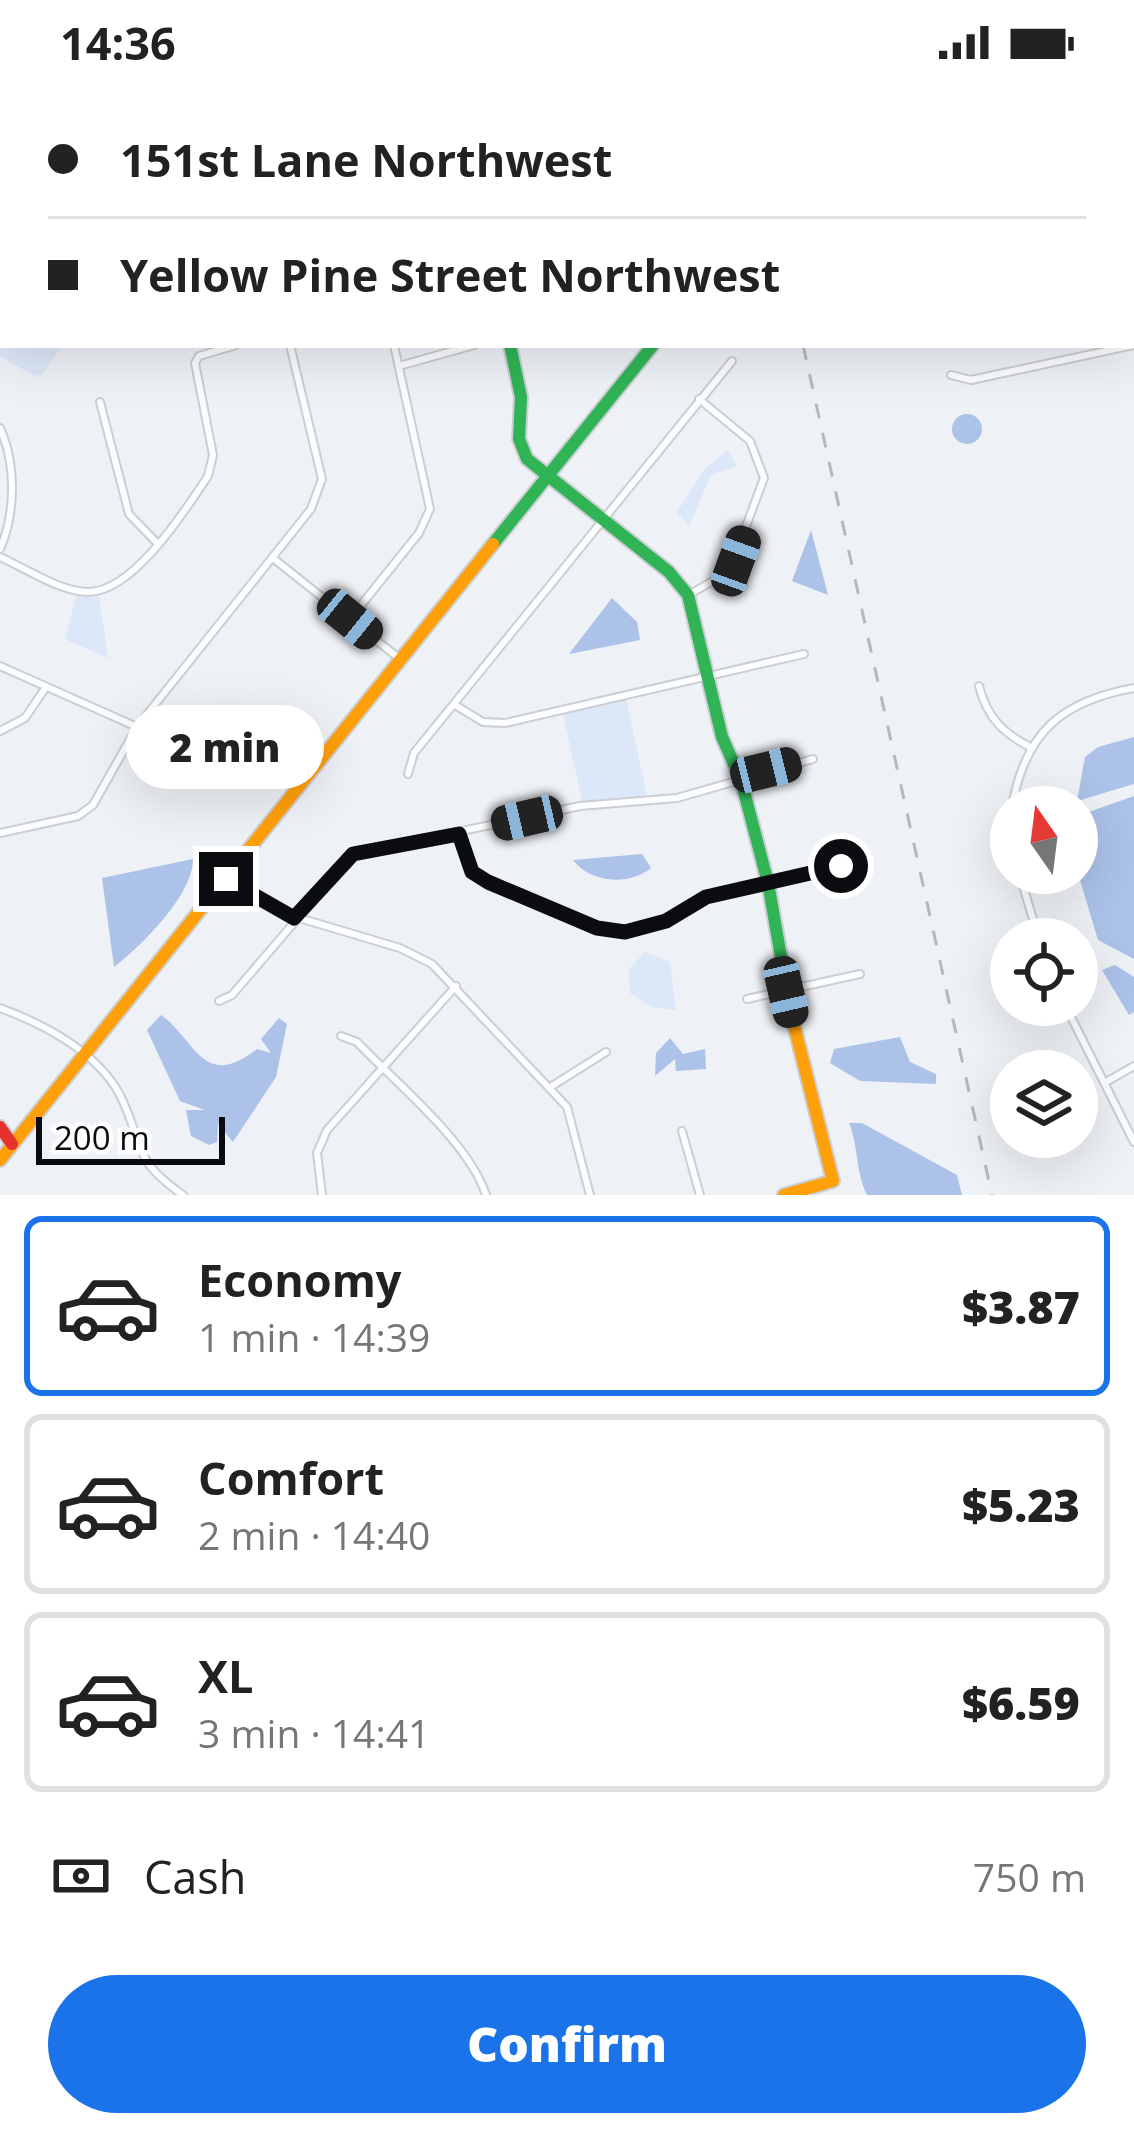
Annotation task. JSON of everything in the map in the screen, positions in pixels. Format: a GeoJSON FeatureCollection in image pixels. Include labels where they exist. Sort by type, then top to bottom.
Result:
{"type":"FeatureCollection","features":[{"type":"Feature","properties":{"kind":"street"},"geometry":{"type":"LineString","coordinates":[[0,428],[8,446],[11,525],[0,553],[88,592],[126,579],[210,469],[210,433],[194,370],[198,356],[226,348]]}},
{"type":"Feature","properties":{"kind":"street"},"geometry":{"type":"LineString","coordinates":[[0,833],[78,816],[93,805],[137,727],[318,495],[320,459],[291,348]]}},
{"type":"Feature","properties":{"kind":"street"},"geometry":{"type":"LineString","coordinates":[[350,619],[425,519],[430,493],[395,348]]}},
{"type":"Feature","properties":{"kind":"street"},"geometry":{"type":"LineString","coordinates":[[399,366],[463,348]]}},
{"type":"Feature","properties":{"kind":"street"},"geometry":{"type":"LineString","coordinates":[[511,348],[521,398],[521,448],[548,476],[675,578],[688,596],[722,737],[741,780],[768,883],[786,992],[833,1180],[784,1195]]}},
{"type":"Feature","properties":{"kind":"street"},"geometry":{"type":"LineString","coordinates":[[6,1152],[651,348]]}},
{"type":"Feature","properties":{"kind":"street"},"geometry":{"type":"LineString","coordinates":[[951,375],[970,380],[1120,348]]}},
{"type":"Feature","properties":{"kind":"street"},"geometry":{"type":"LineString","coordinates":[[407,774],[415,753],[732,362]]}},
{"type":"Feature","properties":{"kind":"street"},"geometry":{"type":"LineString","coordinates":[[688,596],[719,579],[736,561],[764,478],[750,441],[699,399]]}},
{"type":"Feature","properties":{"kind":"street"},"geometry":{"type":"LineString","coordinates":[[100,402],[129,514],[157,542]]}},
{"type":"Feature","properties":{"kind":"street"},"geometry":{"type":"LineString","coordinates":[[273,558],[403,662]]}},
{"type":"Feature","properties":{"kind":"street"},"geometry":{"type":"LineString","coordinates":[[454,704],[493,724],[804,654]]}},
{"type":"Feature","properties":{"kind":"street"},"geometry":{"type":"LineString","coordinates":[[0,666],[137,727]]}},
{"type":"Feature","properties":{"kind":"street"},"geometry":{"type":"LineString","coordinates":[[979,686],[993,720],[1007,735],[1032,748]]}},
{"type":"Feature","properties":{"kind":"street"},"geometry":{"type":"LineString","coordinates":[[0,731],[25,718],[46,687]]}},
{"type":"Feature","properties":{"kind":"street"},"geometry":{"type":"LineString","coordinates":[[1019,786],[1032,748],[1065,710],[1084,699],[1134,688]]}},
{"type":"Feature","properties":{"kind":"street"},"geometry":{"type":"LineString","coordinates":[[219,1000],[232,995],[353,854],[580,806],[677,798],[813,759]]}},
{"type":"Feature","properties":{"kind":"street"},"geometry":{"type":"LineString","coordinates":[[459,834],[472,872],[614,932],[650,926],[706,897],[841,866]]}},
{"type":"Feature","properties":{"kind":"street"},"geometry":{"type":"LineString","coordinates":[[226,879],[294,918],[400,948],[432,964],[552,1085],[573,1123],[590,1195]]}},
{"type":"Feature","properties":{"kind":"street"},"geometry":{"type":"LineString","coordinates":[[747,999],[860,974]]}},
{"type":"Feature","properties":{"kind":"street"},"geometry":{"type":"LineString","coordinates":[[322,1195],[316,1164],[327,1130],[456,986]]}},
{"type":"Feature","properties":{"kind":"street"},"geometry":{"type":"LineString","coordinates":[[0,1008],[39,1023],[83,1056],[119,1094],[141,1157],[153,1174],[183,1195]]}},
{"type":"Feature","properties":{"kind":"street"},"geometry":{"type":"LineString","coordinates":[[1076,1026],[1134,1142]]}},
{"type":"Feature","properties":{"kind":"street"},"geometry":{"type":"LineString","coordinates":[[340,1036],[357,1042],[472,1164],[486,1195]]}},
{"type":"Feature","properties":{"kind":"street"},"geometry":{"type":"LineString","coordinates":[[552,1085],[606,1052]]}},
{"type":"Feature","properties":{"kind":"street"},"geometry":{"type":"LineString","coordinates":[[1106,1082],[1134,1066]]}},
{"type":"Feature","properties":{"kind":"street"},"geometry":{"type":"LineString","coordinates":[[682,1130],[700,1195]]}},
{"type":"Feature","properties":{"kind":"street"},"geometry":{"type":"LineString","coordinates":[[0,1131],[6,1152]]}},
{"type":"Feature","properties":{"kind":"shaded area"},"geometry":{"type":"Polygon","coordinates":[[[0,348],[60,348],[43,374],[35,376],[0,356],[0,348]]]}},
{"type":"Feature","properties":{"kind":"shaded area"},"geometry":{"type":"Polygon","coordinates":[[[727,450],[737,466],[711,475],[689,526],[677,512],[704,470],[727,450]]]}},
{"type":"Feature","properties":{"kind":"shaded area"},"geometry":{"type":"Polygon","coordinates":[[[77,594],[99,596],[108,658],[65,639],[77,594]]]}},
{"type":"Feature","properties":{"kind":"shaded area"},"geometry":{"type":"Polygon","coordinates":[[[626,699],[647,796],[582,801],[563,713],[626,699]]]}},
{"type":"Feature","properties":{"kind":"shaded area"},"geometry":{"type":"Polygon","coordinates":[[[645,952],[670,962],[676,1010],[651,1007],[630,993],[629,969],[645,952]]]}},
{"type":"Feature","properties":{"kind":"water"},"geometry":{"type":"Polygon","coordinates":[[[967,414],[978,418],[982,429],[978,440],[967,444],[956,440],[952,429],[956,418],[967,414]]]}},
{"type":"Feature","properties":{"kind":"water"},"geometry":{"type":"Polygon","coordinates":[[[811,530],[828,595],[792,581],[811,530]]]}},
{"type":"Feature","properties":{"kind":"water"},"geometry":{"type":"Polygon","coordinates":[[[612,598],[637,622],[640,640],[569,654],[612,598]]]}},
{"type":"Feature","properties":{"kind":"water"},"geometry":{"type":"Polygon","coordinates":[[[1134,737],[1134,784],[1098,795],[1098,786],[1080,786],[1085,757],[1098,747],[1134,737]]]}},
{"type":"Feature","properties":{"kind":"water"},"geometry":{"type":"Polygon","coordinates":[[[1134,796],[1134,959],[1098,940],[1098,918],[1091,918],[1084,894],[1098,894],[1098,809],[1134,796]]]}},
{"type":"Feature","properties":{"kind":"water"},"geometry":{"type":"Polygon","coordinates":[[[642,854],[651,868],[621,879],[599,877],[573,860],[642,854]]]}},
{"type":"Feature","properties":{"kind":"water"},"geometry":{"type":"Polygon","coordinates":[[[193,859],[175,903],[114,967],[102,878],[193,859]]]}},
{"type":"Feature","properties":{"kind":"water"},"geometry":{"type":"Polygon","coordinates":[[[1115,965],[1134,977],[1134,1012],[1129,1015],[1102,970],[1115,965]]]}},
{"type":"Feature","properties":{"kind":"water"},"geometry":{"type":"Polygon","coordinates":[[[161,1015],[201,1057],[224,1065],[257,1049],[271,1053],[261,1039],[279,1018],[287,1024],[276,1077],[233,1142],[218,1124],[217,1142],[209,1145],[191,1136],[186,1110],[205,1110],[180,1101],[147,1030],[161,1015]]]}},
{"type":"Feature","properties":{"kind":"water"},"geometry":{"type":"Polygon","coordinates":[[[900,1037],[910,1062],[936,1074],[936,1084],[860,1081],[830,1063],[834,1049],[900,1037]]]}},
{"type":"Feature","properties":{"kind":"water"},"geometry":{"type":"Polygon","coordinates":[[[670,1038],[683,1054],[705,1049],[706,1069],[676,1071],[675,1059],[655,1076],[656,1053],[670,1038]]]}},
{"type":"Feature","properties":{"kind":"water"},"geometry":{"type":"Polygon","coordinates":[[[849,1123],[862,1123],[957,1175],[962,1195],[867,1195],[849,1123]]]}},
{"type":"Feature","properties":{"kind":"railway"},"geometry":{"type":"LineString","coordinates":[[804,348],[992,1195]]}},
{"type":"Feature","properties":{"kind":"traffic: fast"},"geometry":{"type":"LineString","coordinates":[[511,348],[521,397],[519,439],[527,459],[669,572],[688,595],[722,737],[741,780],[768,883],[791,1013]]}},
{"type":"Feature","properties":{"kind":"traffic: fast"},"geometry":{"type":"LineString","coordinates":[[493,544],[651,348]]}},
{"type":"Feature","properties":{"kind":"traffic: slow"},"geometry":{"type":"LineString","coordinates":[[0,1160],[493,544]]}},
{"type":"Feature","properties":{"kind":"traffic: slow"},"geometry":{"type":"LineString","coordinates":[[784,1195],[833,1181],[791,1013]]}},
{"type":"Feature","properties":{"kind":"traffic: jam"},"geometry":{"type":"LineString","coordinates":[[0,1127],[12,1144]]}},
{"type":"Feature","properties":{"kind":"route"},"geometry":{"type":"LineString","coordinates":[[226,879],[257,902],[294,918],[353,854],[459,834],[464,859],[472,872],[488,882],[597,928],[625,932],[666,921],[706,897],[841,866]]}}]}
